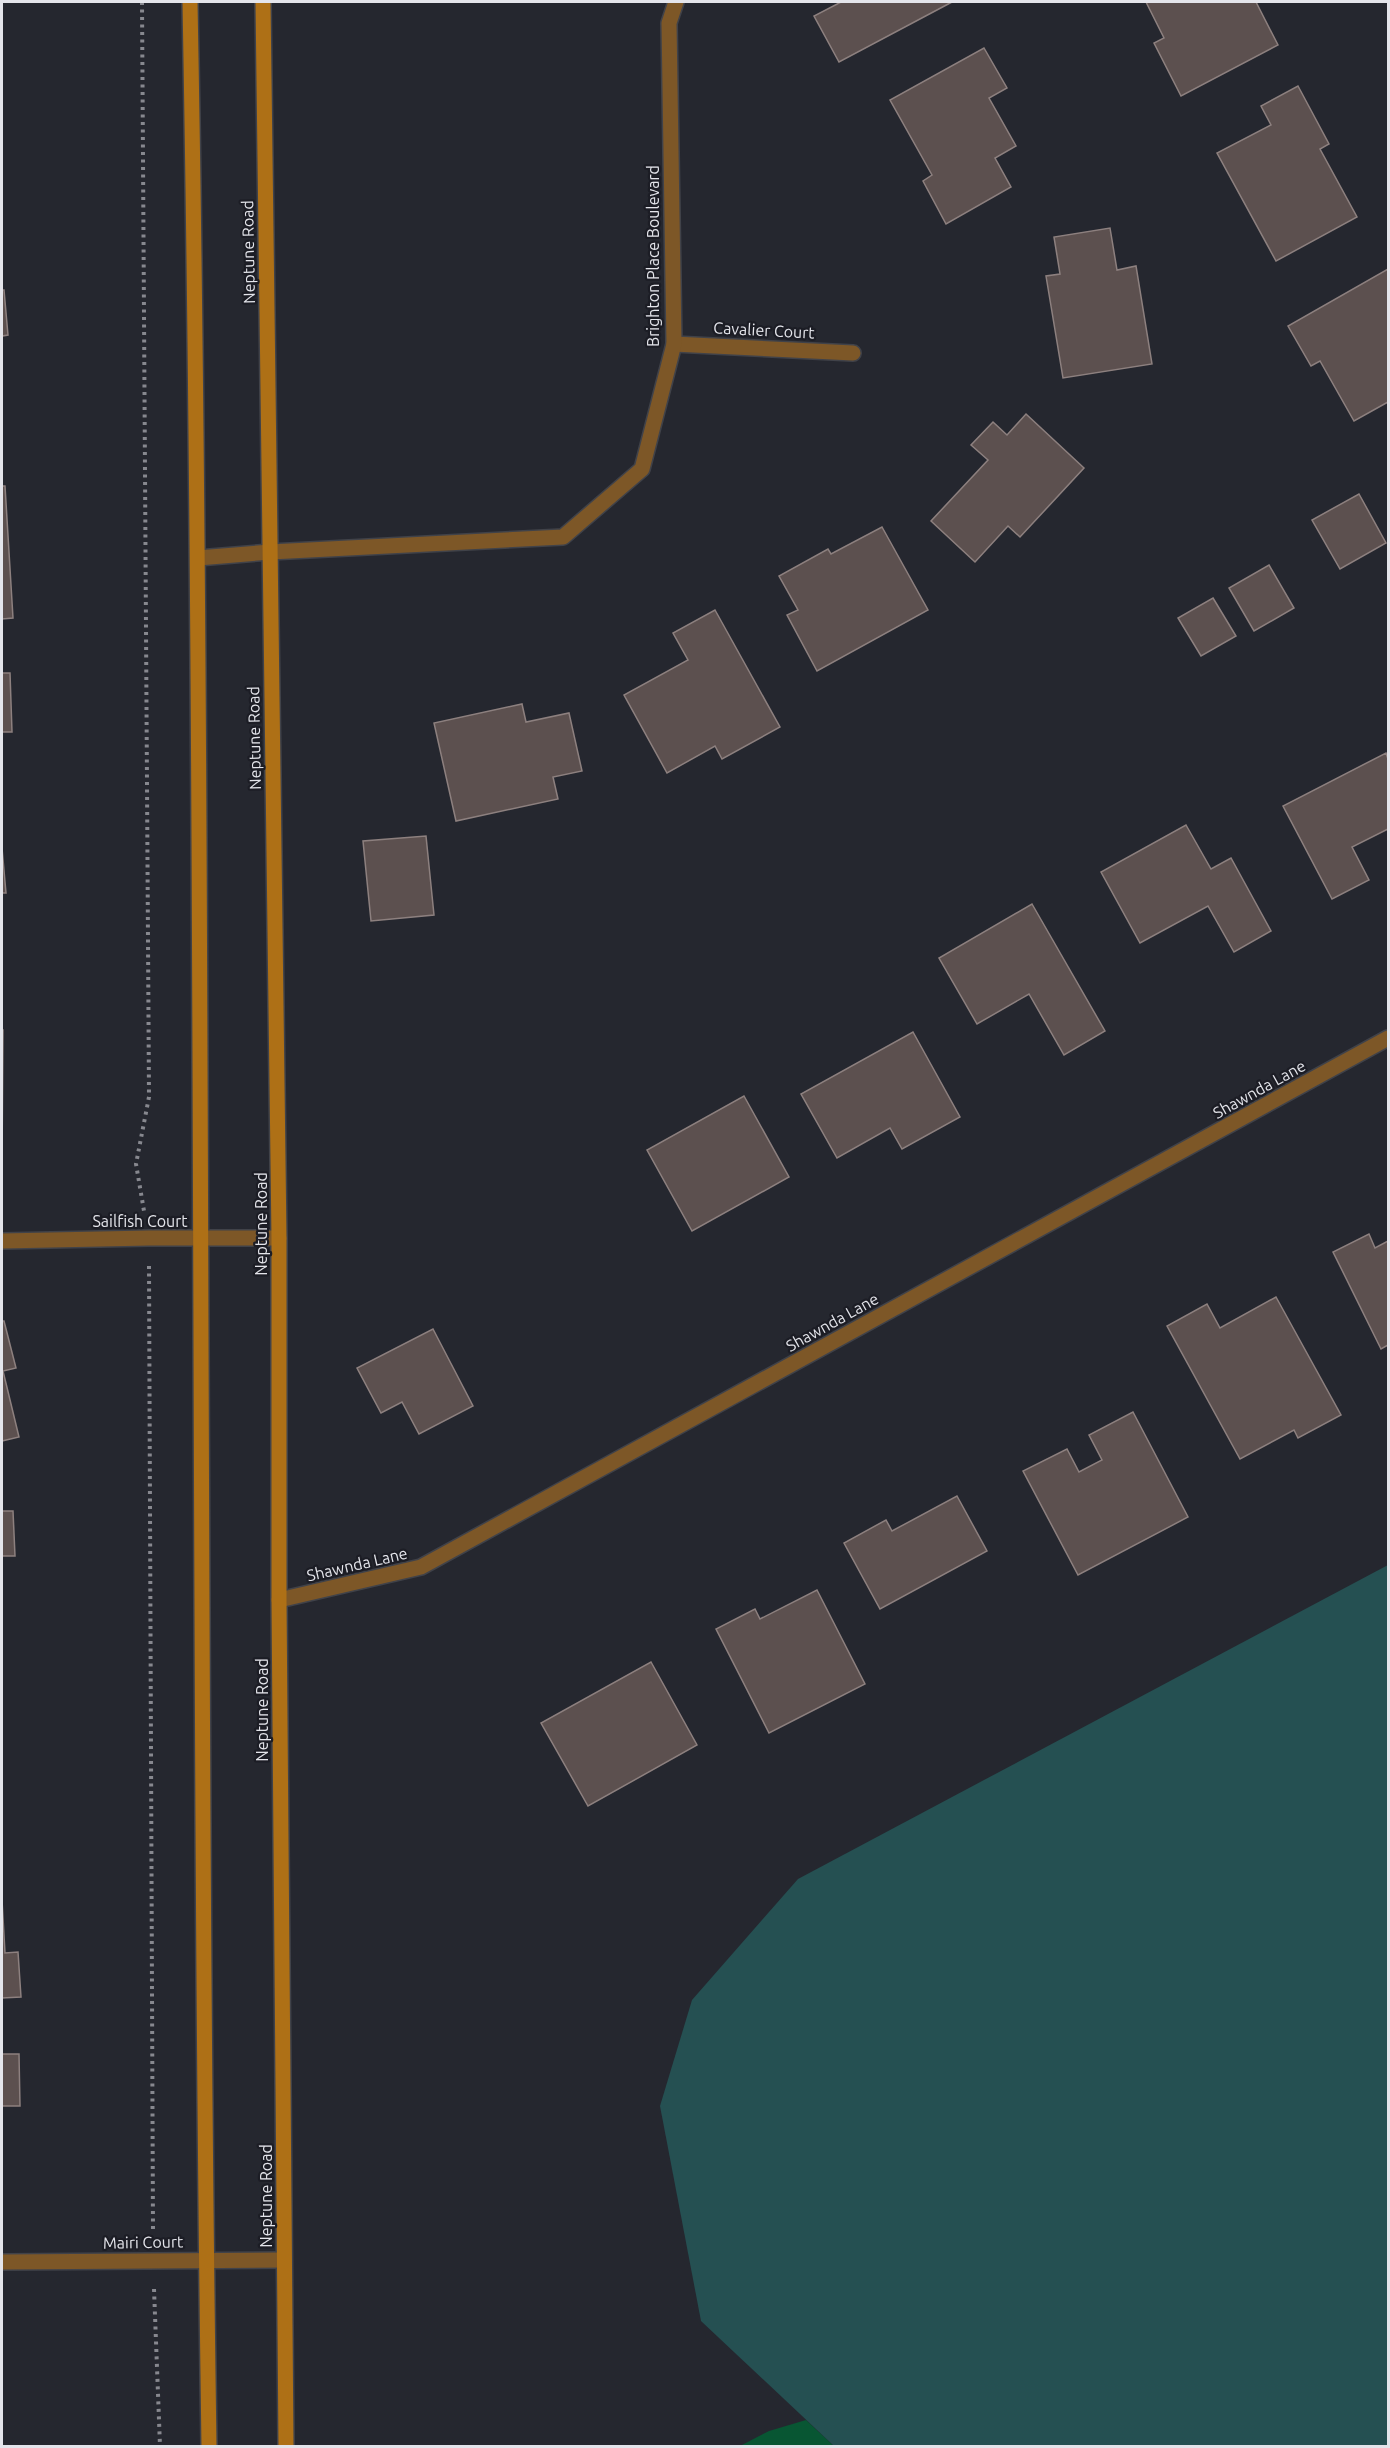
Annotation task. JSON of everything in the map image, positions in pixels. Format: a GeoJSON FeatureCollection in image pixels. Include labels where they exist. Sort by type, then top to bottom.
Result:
{"type":"FeatureCollection","features":[{"type":"Feature","properties":{"kind":"main road"},"geometry":{"type":"LineString","coordinates":[[190,2],[198,558],[200,1238],[209,2446]]}},
{"type":"Feature","properties":{"kind":"main road","name":"Neptune Road"},"geometry":{"type":"LineString","coordinates":[[263,2],[279,1238],[279,1600],[286,2446]]}},
{"type":"Feature","properties":{"kind":"street","name":"Brighton Place Boulevard"},"geometry":{"type":"LineString","coordinates":[[198,558],[270,552],[563,537],[642,469],[674,344],[669,23],[676,2]]}},
{"type":"Feature","properties":{"kind":"street","name":"Cavalier Court"},"geometry":{"type":"LineString","coordinates":[[674,344],[853,353]]}},
{"type":"Feature","properties":{"kind":"street","name":"Shawnda Lane"},"geometry":{"type":"LineString","coordinates":[[279,1600],[421,1567],[1389,1038]]}},
{"type":"Feature","properties":{"kind":"street","name":"Sailfish Court"},"geometry":{"type":"LineString","coordinates":[[2,1241],[279,1238]]}},
{"type":"Feature","properties":{"kind":"street","name":"Mairi Court"},"geometry":{"type":"LineString","coordinates":[[2,2262],[284,2260]]}},
{"type":"Feature","properties":{"kind":"green space"},"geometry":{"type":"Polygon","coordinates":[[[806,2420],[834,2446],[740,2446],[769,2431],[806,2420]]]}},
{"type":"Feature","properties":{"kind":"shaded area"},"geometry":{"type":"Polygon","coordinates":[[[1388,1565],[1388,2446],[834,2446],[701,2321],[660,2106],[692,2000],[798,1879],[1388,1565]]]}},
{"type":"Feature","properties":{"kind":"building"},"geometry":{"type":"Polygon","coordinates":[[[841,2],[952,2],[839,62],[814,16],[841,2]]]}},
{"type":"Feature","properties":{"kind":"building"},"geometry":{"type":"Polygon","coordinates":[[[1146,2],[1256,2],[1278,45],[1181,96],[1154,43],[1164,38],[1146,2]]]}},
{"type":"Feature","properties":{"kind":"building"},"geometry":{"type":"Polygon","coordinates":[[[984,48],[1007,88],[989,98],[1016,146],[995,158],[1011,187],[946,224],[923,181],[932,175],[890,100],[984,48]]]}},
{"type":"Feature","properties":{"kind":"building"},"geometry":{"type":"Polygon","coordinates":[[[1298,86],[1329,144],[1320,149],[1357,217],[1276,261],[1217,153],[1271,125],[1261,106],[1298,86]]]}},
{"type":"Feature","properties":{"kind":"building"},"geometry":{"type":"Polygon","coordinates":[[[1110,228],[1117,270],[1136,266],[1152,364],[1063,378],[1046,276],[1060,274],[1054,237],[1110,228]]]}},
{"type":"Feature","properties":{"kind":"building"},"geometry":{"type":"Polygon","coordinates":[[[1388,269],[1388,402],[1354,421],[1320,361],[1311,366],[1288,326],[1388,269]]]}},
{"type":"Feature","properties":{"kind":"building"},"geometry":{"type":"Polygon","coordinates":[[[2,290],[4,290],[8,335],[2,336],[2,290]]]}},
{"type":"Feature","properties":{"kind":"building"},"geometry":{"type":"Polygon","coordinates":[[[1026,414],[1084,468],[1020,537],[1008,526],[975,562],[931,521],[988,460],[971,445],[993,422],[1007,435],[1026,414]]]}},
{"type":"Feature","properties":{"kind":"building"},"geometry":{"type":"Polygon","coordinates":[[[2,486],[5,486],[13,618],[2,619],[2,486]]]}},
{"type":"Feature","properties":{"kind":"building"},"geometry":{"type":"Polygon","coordinates":[[[1359,494],[1386,543],[1340,569],[1312,520],[1359,494]]]}},
{"type":"Feature","properties":{"kind":"building"},"geometry":{"type":"Polygon","coordinates":[[[882,527],[928,610],[817,671],[787,615],[798,610],[779,576],[828,549],[831,554],[882,527]]]}},
{"type":"Feature","properties":{"kind":"building"},"geometry":{"type":"Polygon","coordinates":[[[1269,565],[1294,608],[1254,631],[1229,588],[1269,565]]]}},
{"type":"Feature","properties":{"kind":"building"},"geometry":{"type":"Polygon","coordinates":[[[1213,598],[1236,636],[1201,656],[1178,618],[1213,598]]]}},
{"type":"Feature","properties":{"kind":"building"},"geometry":{"type":"Polygon","coordinates":[[[715,610],[780,727],[722,759],[715,746],[667,773],[624,695],[688,660],[673,633],[715,610]]]}},
{"type":"Feature","properties":{"kind":"building"},"geometry":{"type":"Polygon","coordinates":[[[2,673],[10,673],[12,732],[2,732],[2,673]]]}},
{"type":"Feature","properties":{"kind":"building"},"geometry":{"type":"Polygon","coordinates":[[[522,704],[526,722],[569,713],[582,771],[553,777],[558,799],[456,821],[434,723],[522,704]]]}},
{"type":"Feature","properties":{"kind":"building"},"geometry":{"type":"Polygon","coordinates":[[[1386,753],[1388,759],[1388,829],[1352,847],[1369,880],[1332,899],[1283,806],[1386,753]]]}},
{"type":"Feature","properties":{"kind":"building"},"geometry":{"type":"Polygon","coordinates":[[[1186,825],[1211,869],[1231,858],[1271,931],[1234,952],[1208,906],[1140,943],[1101,872],[1186,825]]]}},
{"type":"Feature","properties":{"kind":"building"},"geometry":{"type":"Polygon","coordinates":[[[426,836],[434,915],[371,921],[363,841],[426,836]]]}},
{"type":"Feature","properties":{"kind":"building"},"geometry":{"type":"Polygon","coordinates":[[[2,848],[6,893],[2,893],[2,848]]]}},
{"type":"Feature","properties":{"kind":"building"},"geometry":{"type":"Polygon","coordinates":[[[1032,904],[1105,1031],[1064,1055],[1029,994],[977,1024],[939,958],[1032,904]]]}},
{"type":"Feature","properties":{"kind":"building"},"geometry":{"type":"Polygon","coordinates":[[[2,1030],[3,1030],[2,1165],[2,1030]]]}},
{"type":"Feature","properties":{"kind":"building"},"geometry":{"type":"Polygon","coordinates":[[[913,1032],[960,1117],[902,1149],[890,1128],[837,1158],[801,1094],[913,1032]]]}},
{"type":"Feature","properties":{"kind":"building"},"geometry":{"type":"Polygon","coordinates":[[[744,1096],[789,1177],[692,1231],[647,1150],[744,1096]]]}},
{"type":"Feature","properties":{"kind":"building"},"geometry":{"type":"Polygon","coordinates":[[[1369,1234],[1375,1248],[1388,1241],[1388,1345],[1381,1349],[1333,1252],[1369,1234]]]}},
{"type":"Feature","properties":{"kind":"building"},"geometry":{"type":"Polygon","coordinates":[[[1276,1297],[1341,1415],[1298,1438],[1294,1430],[1240,1459],[1167,1326],[1207,1304],[1220,1328],[1276,1297]]]}},
{"type":"Feature","properties":{"kind":"building"},"geometry":{"type":"Polygon","coordinates":[[[2,1321],[4,1321],[16,1368],[3,1371],[19,1437],[2,1441],[2,1321]]]}},
{"type":"Feature","properties":{"kind":"building"},"geometry":{"type":"Polygon","coordinates":[[[433,1329],[473,1406],[419,1434],[402,1402],[381,1413],[357,1368],[433,1329]]]}},
{"type":"Feature","properties":{"kind":"building"},"geometry":{"type":"Polygon","coordinates":[[[1133,1412],[1188,1517],[1078,1575],[1023,1471],[1067,1449],[1079,1472],[1102,1460],[1089,1435],[1133,1412]]]}},
{"type":"Feature","properties":{"kind":"building"},"geometry":{"type":"Polygon","coordinates":[[[957,1496],[987,1551],[880,1609],[844,1543],[886,1520],[892,1531],[957,1496]]]}},
{"type":"Feature","properties":{"kind":"building"},"geometry":{"type":"Polygon","coordinates":[[[2,1511],[13,1511],[15,1556],[2,1556],[2,1511]]]}},
{"type":"Feature","properties":{"kind":"building"},"geometry":{"type":"Polygon","coordinates":[[[817,1590],[865,1684],[769,1733],[716,1629],[755,1609],[760,1619],[817,1590]]]}},
{"type":"Feature","properties":{"kind":"building"},"geometry":{"type":"Polygon","coordinates":[[[651,1662],[697,1745],[588,1806],[541,1723],[651,1662]]]}},
{"type":"Feature","properties":{"kind":"building"},"geometry":{"type":"Polygon","coordinates":[[[2,1900],[5,1953],[18,1952],[21,1997],[2,1998],[2,1900]]]}},
{"type":"Feature","properties":{"kind":"building"},"geometry":{"type":"Polygon","coordinates":[[[2,2054],[19,2054],[20,2106],[2,2106],[2,2054]]]}}]}
